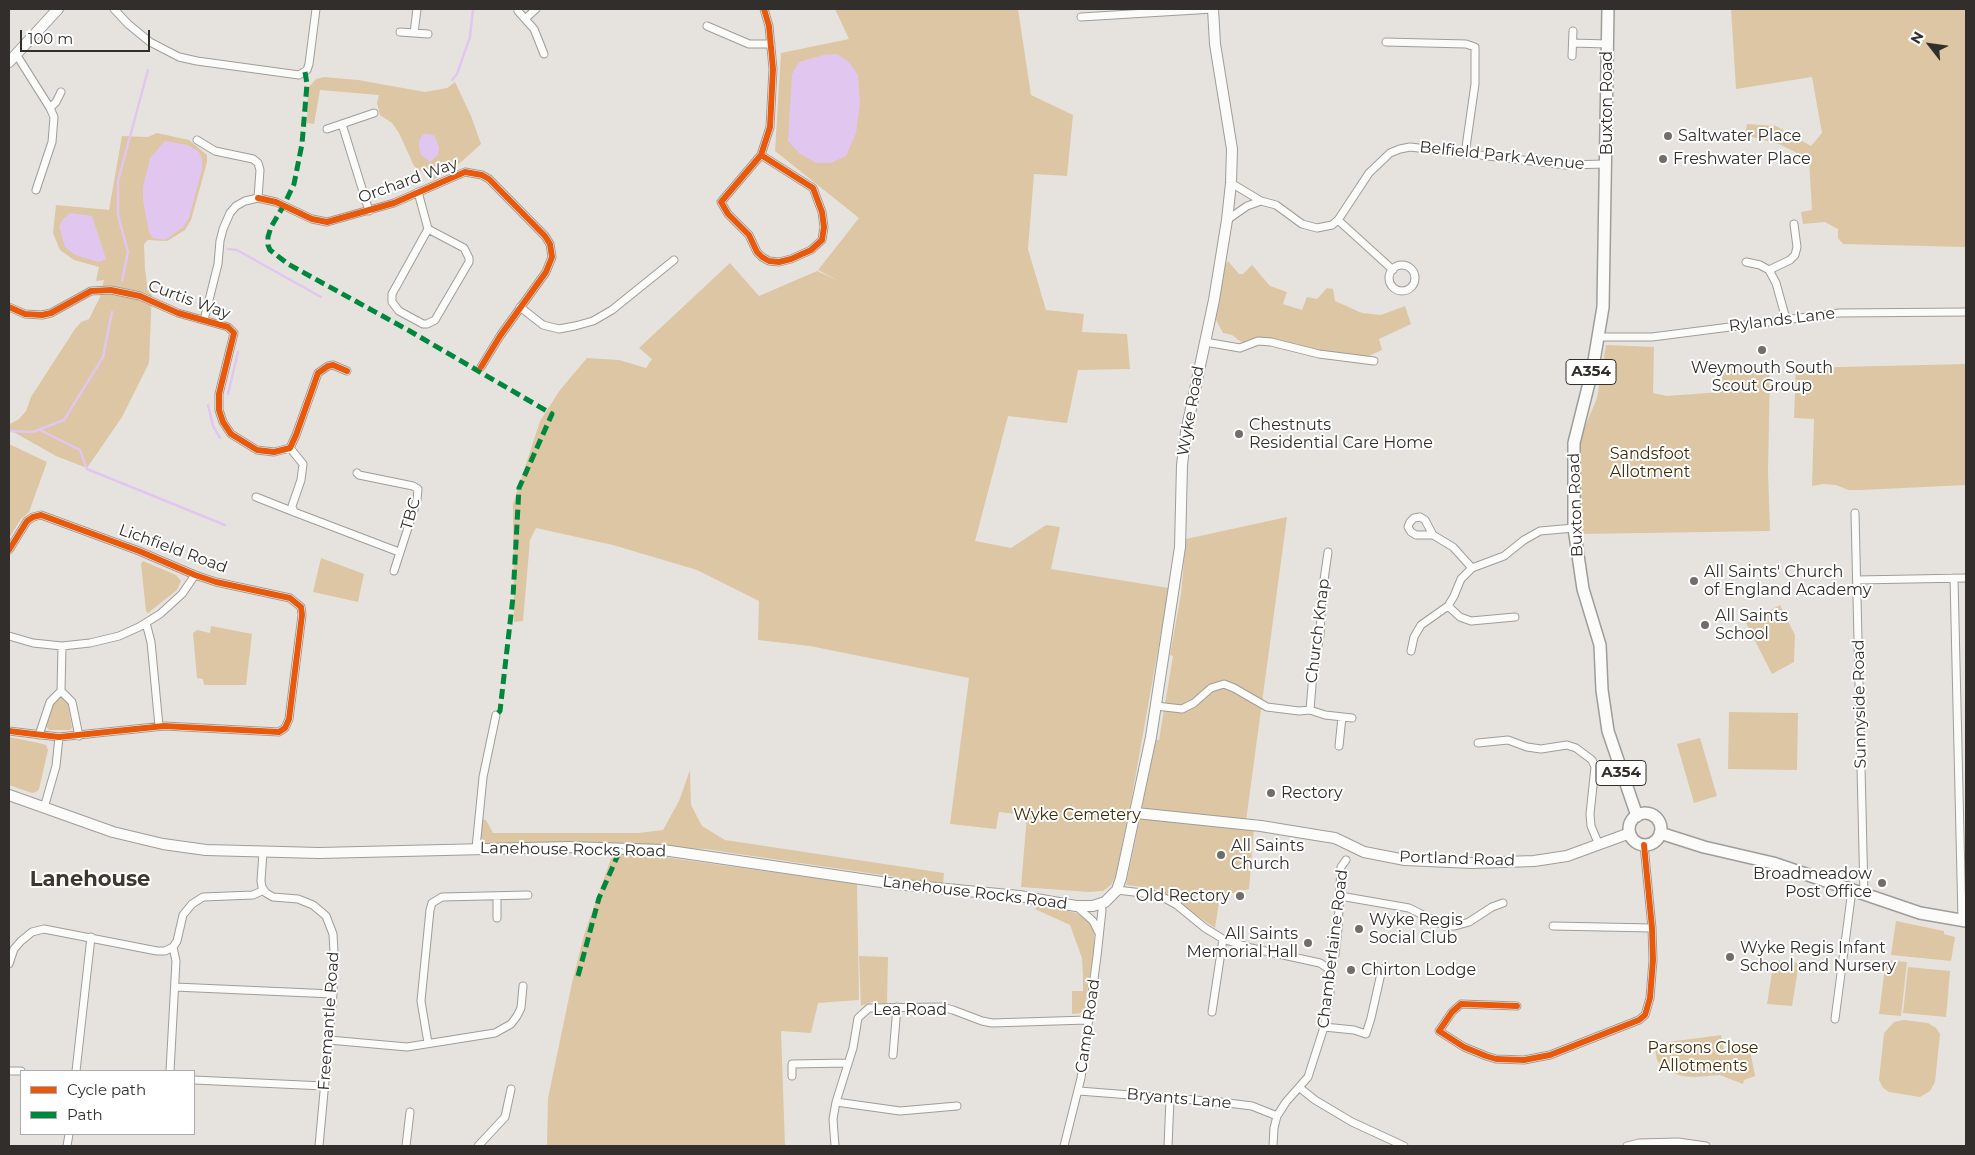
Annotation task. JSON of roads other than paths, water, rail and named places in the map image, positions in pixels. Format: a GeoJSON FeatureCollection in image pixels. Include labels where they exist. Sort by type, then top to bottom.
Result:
{"type":"FeatureCollection","features":[{"type":"Feature","properties":{"kind":"highway","name":"Buxton Road"},"geometry":{"type":"LineString","coordinates":[[1608,9],[1604,286],[1599,337],[1574,443],[1574,528],[1582,588],[1600,644],[1602,690],[1608,730],[1637,816]]}},
{"type":"Feature","properties":{"kind":"highway"},"geometry":{"type":"LineString","coordinates":[[1647,814],[1656,818],[1660,833],[1652,843],[1644,845],[1635,842],[1630,834],[1629,825],[1637,816],[1647,814]]}},
{"type":"Feature","properties":{"kind":"highway"},"geometry":{"type":"LineString","coordinates":[[1660,833],[1704,847],[1773,863],[1925,915],[1964,921]]}},
{"type":"Feature","properties":{"kind":"main road","name":"Wyke Road"},"geometry":{"type":"LineString","coordinates":[[1136,813],[1156,706],[1180,547],[1182,465],[1186,432],[1220,272],[1231,183],[1232,139],[1217,53],[1213,9]]}},
{"type":"Feature","properties":{"kind":"main road"},"geometry":{"type":"LineString","coordinates":[[12,58],[55,10]]}},
{"type":"Feature","properties":{"kind":"main road","name":"Lanehouse Rocks Road"},"geometry":{"type":"LineString","coordinates":[[9,796],[113,832],[163,844],[206,850],[337,853],[476,848],[577,847],[662,850],[895,884],[1028,898],[1076,906],[1101,904]]}},
{"type":"Feature","properties":{"kind":"main road"},"geometry":{"type":"LineString","coordinates":[[1101,904],[1109,899],[1117,890],[1122,878],[1136,813]]}},
{"type":"Feature","properties":{"kind":"main road","name":"Portland Road"},"geometry":{"type":"LineString","coordinates":[[1136,813],[1261,826],[1335,838],[1364,852],[1412,861],[1472,863],[1534,861],[1567,856],[1630,834]]}},
{"type":"Feature","properties":{"kind":"street"},"geometry":{"type":"LineString","coordinates":[[114,9],[128,24],[150,42],[179,57],[299,75],[307,70],[309,64],[316,9]]}},
{"type":"Feature","properties":{"kind":"street"},"geometry":{"type":"LineString","coordinates":[[414,33],[417,9]]}},
{"type":"Feature","properties":{"kind":"street"},"geometry":{"type":"LineString","coordinates":[[525,19],[536,9]]}},
{"type":"Feature","properties":{"kind":"street"},"geometry":{"type":"LineString","coordinates":[[761,155],[813,188],[822,212],[824,227],[822,240],[811,250],[791,260],[769,261],[762,257],[757,252],[749,234],[728,214],[721,202],[761,155],[770,127],[774,70],[764,9]]}},
{"type":"Feature","properties":{"kind":"street"},"geometry":{"type":"LineString","coordinates":[[1081,16],[1213,9]]}},
{"type":"Feature","properties":{"kind":"street"},"geometry":{"type":"LineString","coordinates":[[518,11],[534,29],[544,54]]}},
{"type":"Feature","properties":{"kind":"street"},"geometry":{"type":"LineString","coordinates":[[707,26],[749,44],[771,44]]}},
{"type":"Feature","properties":{"kind":"street"},"geometry":{"type":"LineString","coordinates":[[1572,56],[1573,31]]}},
{"type":"Feature","properties":{"kind":"street"},"geometry":{"type":"LineString","coordinates":[[400,32],[428,34]]}},
{"type":"Feature","properties":{"kind":"street"},"geometry":{"type":"LineString","coordinates":[[1386,42],[1466,44],[1475,47],[1474,84],[1465,154]]}},
{"type":"Feature","properties":{"kind":"street"},"geometry":{"type":"LineString","coordinates":[[1572,43],[1607,44]]}},
{"type":"Feature","properties":{"kind":"street"},"geometry":{"type":"LineString","coordinates":[[12,58],[50,108],[54,117],[53,136],[36,190]]}},
{"type":"Feature","properties":{"kind":"street"},"geometry":{"type":"LineString","coordinates":[[50,108],[56,102],[61,92]]}},
{"type":"Feature","properties":{"kind":"street"},"geometry":{"type":"LineString","coordinates":[[327,129],[374,113]]}},
{"type":"Feature","properties":{"kind":"street"},"geometry":{"type":"LineString","coordinates":[[342,124],[369,211]]}},
{"type":"Feature","properties":{"kind":"street"},"geometry":{"type":"LineString","coordinates":[[197,140],[215,151],[256,160],[260,170],[258,198],[241,203],[233,209],[227,218],[220,237],[218,264],[204,320]]}},
{"type":"Feature","properties":{"kind":"street","name":"Belfield Park Avenue"},"geometry":{"type":"LineString","coordinates":[[1338,220],[1369,173],[1390,153],[1410,147],[1566,165],[1606,164]]}},
{"type":"Feature","properties":{"kind":"street","name":"Orchard Way"},"geometry":{"type":"LineString","coordinates":[[258,198],[276,202],[320,222],[328,222],[369,211],[465,172],[482,175],[489,179],[545,236],[550,244],[552,257],[550,265],[481,367]]}},
{"type":"Feature","properties":{"kind":"street"},"geometry":{"type":"LineString","coordinates":[[1231,183],[1261,200],[1276,205],[1295,221],[1310,227],[1324,227],[1338,220],[1393,270]]}},
{"type":"Feature","properties":{"kind":"street"},"geometry":{"type":"LineString","coordinates":[[418,192],[428,229],[392,294],[392,302],[399,311],[418,322],[428,324],[435,320],[470,258],[464,248],[428,229]]}},
{"type":"Feature","properties":{"kind":"street"},"geometry":{"type":"LineString","coordinates":[[1227,220],[1247,206],[1261,200]]}},
{"type":"Feature","properties":{"kind":"street"},"geometry":{"type":"LineString","coordinates":[[1769,270],[1795,256],[1797,247],[1794,224]]}},
{"type":"Feature","properties":{"kind":"street"},"geometry":{"type":"LineString","coordinates":[[520,307],[543,325],[559,329],[593,321],[612,310],[674,260]]}},
{"type":"Feature","properties":{"kind":"street"},"geometry":{"type":"LineString","coordinates":[[1746,262],[1760,265],[1769,270],[1776,283],[1786,319]]}},
{"type":"Feature","properties":{"kind":"street","name":"Curtis Way"},"geometry":{"type":"LineString","coordinates":[[9,307],[26,314],[42,315],[51,313],[91,292],[111,290],[140,296],[178,313],[228,326],[234,333],[218,401],[220,414],[227,429],[238,440],[257,450],[274,452],[290,448]]}},
{"type":"Feature","properties":{"kind":"street","name":"Rylands Lane"},"geometry":{"type":"LineString","coordinates":[[1599,337],[1652,337],[1847,312],[1966,312]]}},
{"type":"Feature","properties":{"kind":"street"},"geometry":{"type":"LineString","coordinates":[[1205,342],[1240,348],[1258,341],[1271,342],[1319,354],[1374,361]]}},
{"type":"Feature","properties":{"kind":"street"},"geometry":{"type":"LineString","coordinates":[[294,512],[292,506],[301,480],[303,464],[290,448],[318,373],[333,365],[347,371]]}},
{"type":"Feature","properties":{"kind":"street","name":"TBC"},"geometry":{"type":"LineString","coordinates":[[357,473],[359,476],[413,486],[418,489],[417,500],[394,571]]}},
{"type":"Feature","properties":{"kind":"street"},"geometry":{"type":"LineString","coordinates":[[256,497],[399,552]]}},
{"type":"Feature","properties":{"kind":"street","name":"Sunnyside Road"},"geometry":{"type":"LineString","coordinates":[[1855,513],[1864,894]]}},
{"type":"Feature","properties":{"kind":"street","name":"Lichfield Road"},"geometry":{"type":"LineString","coordinates":[[9,550],[27,521],[33,516],[42,515],[138,551],[195,575],[216,582],[290,598],[297,602],[302,615],[290,719],[283,730],[276,733],[159,726]]}},
{"type":"Feature","properties":{"kind":"street"},"geometry":{"type":"LineString","coordinates":[[1411,651],[1414,638],[1421,625],[1448,606],[1461,579],[1472,568],[1504,556],[1524,540],[1540,531],[1574,528]]}},
{"type":"Feature","properties":{"kind":"street"},"geometry":{"type":"LineString","coordinates":[[1432,535],[1453,546],[1472,568]]}},
{"type":"Feature","properties":{"kind":"street","name":"Church Knap"},"geometry":{"type":"LineString","coordinates":[[1310,710],[1328,552]]}},
{"type":"Feature","properties":{"kind":"street"},"geometry":{"type":"LineString","coordinates":[[9,636],[34,643],[62,646],[82,645],[109,639],[146,623],[174,602],[195,575]]}},
{"type":"Feature","properties":{"kind":"street"},"geometry":{"type":"LineString","coordinates":[[1954,578],[1964,921]]}},
{"type":"Feature","properties":{"kind":"street"},"geometry":{"type":"LineString","coordinates":[[1857,580],[1966,578]]}},
{"type":"Feature","properties":{"kind":"street"},"geometry":{"type":"LineString","coordinates":[[1448,606],[1460,617],[1471,621],[1515,617]]}},
{"type":"Feature","properties":{"kind":"street"},"geometry":{"type":"LineString","coordinates":[[9,731],[59,737],[159,726],[151,642],[146,623]]}},
{"type":"Feature","properties":{"kind":"street"},"geometry":{"type":"LineString","coordinates":[[38,735],[50,702],[61,691],[62,646]]}},
{"type":"Feature","properties":{"kind":"street"},"geometry":{"type":"LineString","coordinates":[[1156,706],[1182,709],[1194,704],[1211,688],[1224,684],[1267,707],[1299,711],[1310,710],[1324,715],[1352,718]]}},
{"type":"Feature","properties":{"kind":"street"},"geometry":{"type":"LineString","coordinates":[[61,691],[72,702],[79,736]]}},
{"type":"Feature","properties":{"kind":"street"},"geometry":{"type":"LineString","coordinates":[[476,848],[482,777],[496,715]]}},
{"type":"Feature","properties":{"kind":"street"},"geometry":{"type":"LineString","coordinates":[[1339,746],[1342,717]]}},
{"type":"Feature","properties":{"kind":"street"},"geometry":{"type":"LineString","coordinates":[[44,808],[56,766],[59,737]]}},
{"type":"Feature","properties":{"kind":"street"},"geometry":{"type":"LineString","coordinates":[[1478,743],[1508,740],[1537,748],[1567,745],[1576,748],[1592,760],[1595,767],[1590,814],[1591,826],[1599,845]]}},
{"type":"Feature","properties":{"kind":"street"},"geometry":{"type":"LineString","coordinates":[[1516,1006],[1462,1004],[1452,1012],[1440,1031],[1464,1047],[1486,1056],[1496,1059],[1524,1060],[1550,1055],[1639,1020],[1645,1015],[1650,998],[1653,960],[1644,845]]}},
{"type":"Feature","properties":{"kind":"street"},"geometry":{"type":"LineString","coordinates":[[9,964],[14,949],[28,934],[44,929],[165,951],[173,947],[183,916],[196,901],[206,896],[253,895],[264,890],[261,881],[263,852]]}},
{"type":"Feature","properties":{"kind":"street","name":"Chamberlaine Road"},"geometry":{"type":"LineString","coordinates":[[1277,1116],[1311,1071],[1324,1027],[1330,993],[1328,968],[1335,955],[1341,867],[1346,860]]}},
{"type":"Feature","properties":{"kind":"street","name":"Freemantle Road"},"geometry":{"type":"LineString","coordinates":[[264,890],[273,897],[293,898],[309,903],[326,916],[331,928],[334,942],[333,994],[319,1146]]}},
{"type":"Feature","properties":{"kind":"street"},"geometry":{"type":"LineString","coordinates":[[1117,890],[1159,895],[1177,905],[1204,928],[1223,939],[1251,948],[1320,963],[1328,968]]}},
{"type":"Feature","properties":{"kind":"street"},"geometry":{"type":"LineString","coordinates":[[1835,1019],[1852,890]]}},
{"type":"Feature","properties":{"kind":"street"},"geometry":{"type":"LineString","coordinates":[[428,1043],[421,1001],[431,905],[440,898],[528,895]]}},
{"type":"Feature","properties":{"kind":"street"},"geometry":{"type":"LineString","coordinates":[[497,896],[497,918]]}},
{"type":"Feature","properties":{"kind":"street"},"geometry":{"type":"LineString","coordinates":[[1340,896],[1409,908],[1445,926],[1455,926],[1468,922],[1492,907],[1503,904]]}},
{"type":"Feature","properties":{"kind":"street","name":"Camp Road"},"geometry":{"type":"LineString","coordinates":[[1064,1146],[1079,1091],[1087,1020],[1100,936],[1101,904]]}},
{"type":"Feature","properties":{"kind":"street"},"geometry":{"type":"LineString","coordinates":[[1076,906],[1093,921],[1100,936]]}},
{"type":"Feature","properties":{"kind":"street"},"geometry":{"type":"LineString","coordinates":[[1553,926],[1652,928]]}},
{"type":"Feature","properties":{"kind":"street"},"geometry":{"type":"LineString","coordinates":[[76,1070],[91,937]]}},
{"type":"Feature","properties":{"kind":"street"},"geometry":{"type":"LineString","coordinates":[[1212,1012],[1223,939]]}},
{"type":"Feature","properties":{"kind":"street"},"geometry":{"type":"LineString","coordinates":[[170,1070],[176,957],[173,947]]}},
{"type":"Feature","properties":{"kind":"street"},"geometry":{"type":"LineString","coordinates":[[1324,1027],[1354,1030],[1366,1034],[1372,1018],[1382,970]]}},
{"type":"Feature","properties":{"kind":"street"},"geometry":{"type":"LineString","coordinates":[[329,1040],[402,1047],[490,1034],[512,1023],[520,1012],[523,986]]}},
{"type":"Feature","properties":{"kind":"street"},"geometry":{"type":"LineString","coordinates":[[175,987],[333,994]]}},
{"type":"Feature","properties":{"kind":"street"},"geometry":{"type":"LineString","coordinates":[[893,1055],[897,1007]]}},
{"type":"Feature","properties":{"kind":"street","name":"Lea Road"},"geometry":{"type":"LineString","coordinates":[[848,1063],[853,1048],[857,1021],[860,1014],[870,1008],[948,1008],[989,1023],[1087,1020]]}},
{"type":"Feature","properties":{"kind":"street"},"geometry":{"type":"LineString","coordinates":[[792,1076],[792,1064],[848,1063],[836,1102],[834,1119],[835,1146]]}},
{"type":"Feature","properties":{"kind":"street"},"geometry":{"type":"LineString","coordinates":[[195,1080],[324,1086]]}},
{"type":"Feature","properties":{"kind":"street"},"geometry":{"type":"LineString","coordinates":[[1300,1088],[1315,1100],[1352,1122],[1404,1146]]}},
{"type":"Feature","properties":{"kind":"street"},"geometry":{"type":"LineString","coordinates":[[478,1146],[505,1117],[511,1089]]}},
{"type":"Feature","properties":{"kind":"street","name":"Bryants Lane"},"geometry":{"type":"LineString","coordinates":[[1079,1091],[1214,1101],[1252,1106],[1277,1116]]}},
{"type":"Feature","properties":{"kind":"street"},"geometry":{"type":"LineString","coordinates":[[1168,1146],[1170,1099]]}},
{"type":"Feature","properties":{"kind":"street"},"geometry":{"type":"LineString","coordinates":[[836,1102],[900,1111],[957,1106]]}},
{"type":"Feature","properties":{"kind":"street"},"geometry":{"type":"LineString","coordinates":[[406,1146],[410,1112]]}},
{"type":"Feature","properties":{"kind":"street"},"geometry":{"type":"LineString","coordinates":[[1273,1146],[1277,1116]]}},
{"type":"Feature","properties":{"kind":"street"},"geometry":{"type":"LineString","coordinates":[[484,1140],[491,1146]]}},
{"type":"Feature","properties":{"kind":"street"},"geometry":{"type":"LineString","coordinates":[[1627,1146],[1639,1143],[1678,1142],[1706,1146]]}},
{"type":"Feature","properties":{"kind":"waterway"},"geometry":{"type":"LineString","coordinates":[[452,80],[457,74],[470,37],[473,9]]}},
{"type":"Feature","properties":{"kind":"waterway"},"geometry":{"type":"LineString","coordinates":[[122,281],[128,252],[118,215],[118,181],[148,70]]}},
{"type":"Feature","properties":{"kind":"waterway"},"geometry":{"type":"LineString","coordinates":[[228,249],[237,250],[321,297]]}},
{"type":"Feature","properties":{"kind":"waterway"},"geometry":{"type":"LineString","coordinates":[[9,431],[33,432],[64,420],[103,357],[112,312]]}},
{"type":"Feature","properties":{"kind":"waterway"},"geometry":{"type":"LineString","coordinates":[[228,394],[238,352]]}},
{"type":"Feature","properties":{"kind":"waterway"},"geometry":{"type":"LineString","coordinates":[[208,405],[213,426],[220,438]]}},
{"type":"Feature","properties":{"kind":"waterway"},"geometry":{"type":"LineString","coordinates":[[40,430],[80,450],[87,469],[225,525]]}},
{"type":"Feature","properties":{"kind":"place","name":"Saltwater Place"},"geometry":{"type":"Point","coordinates":[1668,136]}},
{"type":"Feature","properties":{"kind":"place","name":"Freshwater Place"},"geometry":{"type":"Point","coordinates":[1663,159]}},
{"type":"Feature","properties":{"kind":"place","name":"Weymouth South Scout Group"},"geometry":{"type":"Point","coordinates":[1762,350]}},
{"type":"Feature","properties":{"kind":"place","name":"Chestnuts Residential Care Home"},"geometry":{"type":"Point","coordinates":[1239,434]}},
{"type":"Feature","properties":{"kind":"place","name":"All Saints' Church of England Academy"},"geometry":{"type":"Point","coordinates":[1694,581]}},
{"type":"Feature","properties":{"kind":"place","name":"All Saints School"},"geometry":{"type":"Point","coordinates":[1705,625]}},
{"type":"Feature","properties":{"kind":"place","name":"Rectory"},"geometry":{"type":"Point","coordinates":[1271,793]}},
{"type":"Feature","properties":{"kind":"place","name":"All Saints Church"},"geometry":{"type":"Point","coordinates":[1221,855]}},
{"type":"Feature","properties":{"kind":"place","name":"Broadmeadow Post Office"},"geometry":{"type":"Point","coordinates":[1882,883]}},
{"type":"Feature","properties":{"kind":"place","name":"Old Rectory"},"geometry":{"type":"Point","coordinates":[1240,896]}},
{"type":"Feature","properties":{"kind":"place","name":"Wyke Regis Social Club"},"geometry":{"type":"Point","coordinates":[1359,929]}},
{"type":"Feature","properties":{"kind":"place","name":"All Saints Memorial Hall"},"geometry":{"type":"Point","coordinates":[1308,943]}},
{"type":"Feature","properties":{"kind":"place","name":"Wyke Regis Infant School and Nursery"},"geometry":{"type":"Point","coordinates":[1730,957]}},
{"type":"Feature","properties":{"kind":"place","name":"Chirton Lodge"},"geometry":{"type":"Point","coordinates":[1351,970]}},
{"type":"Feature","properties":{"kind":"district","name":"Lanehouse"},"geometry":{"type":"Point","coordinates":[90,880]}},
{"type":"Feature","properties":{"kind":"park label","name":"Sandsfoot Allotment"},"geometry":{"type":"Point","coordinates":[1650,463]}},
{"type":"Feature","properties":{"kind":"park label","name":"Wyke Cemetery"},"geometry":{"type":"Point","coordinates":[1077,815]}},
{"type":"Feature","properties":{"kind":"park label","name":"Parsons Close Allotments"},"geometry":{"type":"Point","coordinates":[1703,1057]}}]}
